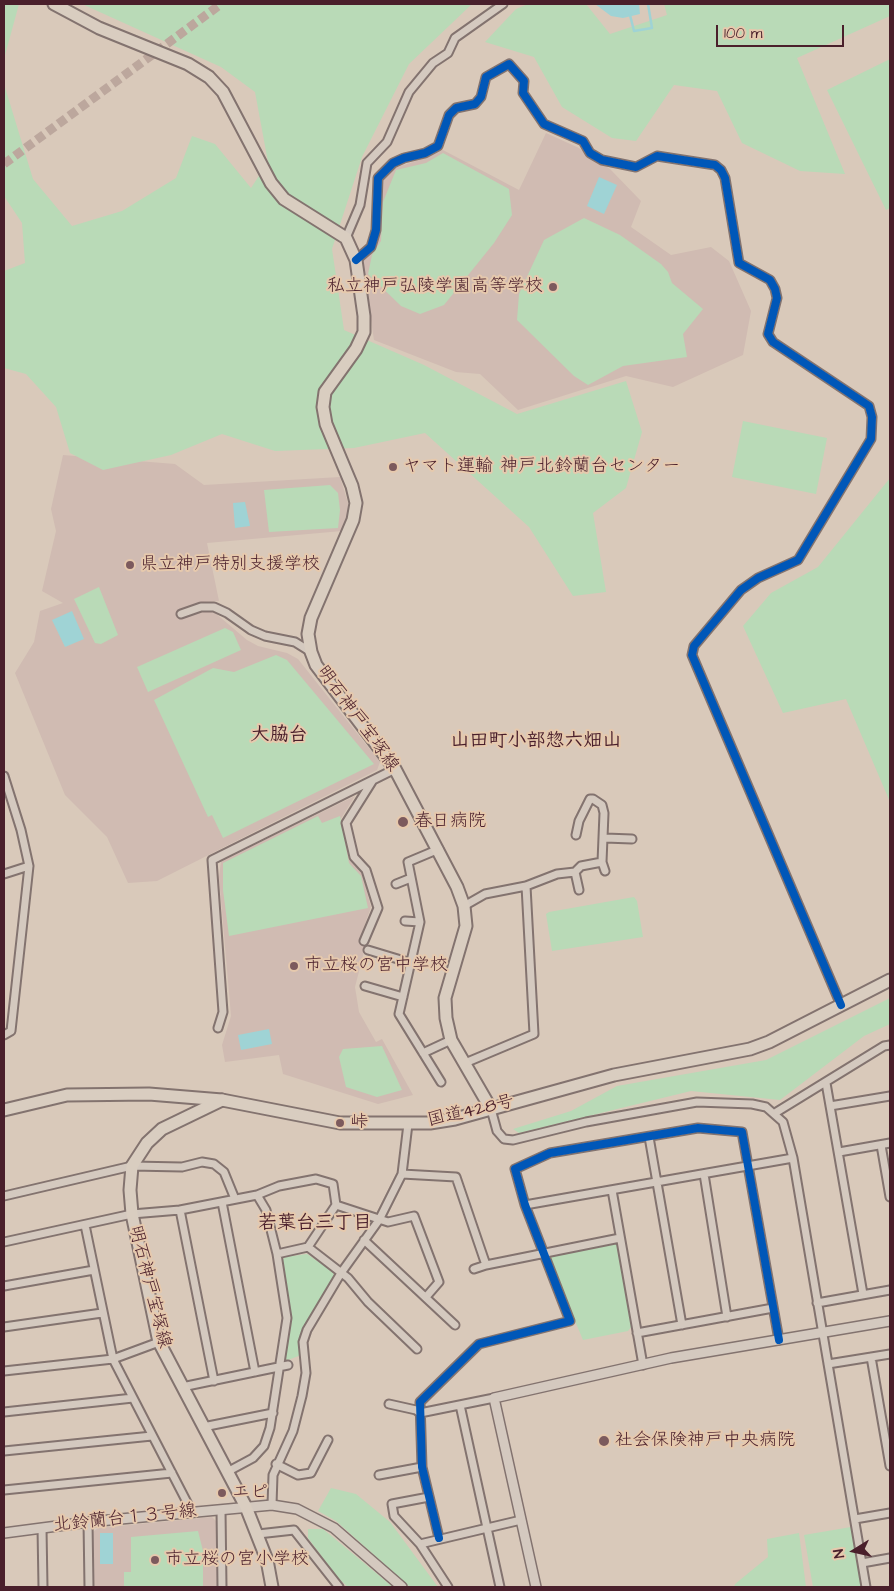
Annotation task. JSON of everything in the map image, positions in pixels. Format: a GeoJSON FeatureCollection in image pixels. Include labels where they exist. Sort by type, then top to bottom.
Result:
{"type":"FeatureCollection","features":[{"type":"Feature","properties":{"kind":"main road"},"geometry":{"type":"LineString","coordinates":[[54,4],[99,28],[188,64],[209,77],[223,92],[272,183],[284,199],[346,238]]}},
{"type":"Feature","properties":{"kind":"main road","name":"明石神戸宝塚線"},"geometry":{"type":"LineString","coordinates":[[346,238],[356,260],[364,316],[364,332],[356,349],[325,392],[323,407],[326,424],[352,486],[356,503],[353,520],[311,618],[308,634],[311,652],[316,665],[395,769],[439,849],[464,906],[466,926],[445,998],[446,1018],[451,1040],[491,1109]]}},
{"type":"Feature","properties":{"kind":"main road","name":"国道428号"},"geometry":{"type":"LineString","coordinates":[[4,1110],[67,1095],[84,1093],[149,1094],[222,1100],[340,1123],[408,1124],[455,1119],[622,1073],[750,1049],[770,1042],[890,980]]}},
{"type":"Feature","properties":{"kind":"main road"},"geometry":{"type":"LineString","coordinates":[[132,1166],[148,1143],[162,1129],[222,1100]]}},
{"type":"Feature","properties":{"kind":"main road","name":"明石神戸宝塚線"},"geometry":{"type":"LineString","coordinates":[[132,1166],[130,1190],[132,1214],[159,1342],[246,1507],[267,1560],[272,1587]]}},
{"type":"Feature","properties":{"kind":"street"},"geometry":{"type":"LineString","coordinates":[[346,238],[360,205],[367,163],[387,142],[409,92],[433,63],[448,53],[455,38],[503,4]]}},
{"type":"Feature","properties":{"kind":"street"},"geometry":{"type":"LineString","coordinates":[[356,260],[371,246],[376,230],[378,178],[393,163],[425,153],[438,146],[449,116],[456,108],[475,104],[481,97],[486,77],[509,64],[524,81],[523,94],[544,124],[583,141],[590,152],[602,160],[636,167],[657,156],[714,165],[721,170],[725,178],[739,263],[770,280],[775,289],[777,298],[768,334],[773,342],[870,406],[872,418],[871,439],[798,560],[758,578],[741,590],[694,646],[692,655],[841,1005]]}},
{"type":"Feature","properties":{"kind":"street"},"geometry":{"type":"LineString","coordinates":[[181,614],[201,607],[214,607],[227,612],[251,630],[265,636],[295,642],[311,652]]}},
{"type":"Feature","properties":{"kind":"street"},"geometry":{"type":"LineString","coordinates":[[218,1028],[223,1012],[212,860],[395,769]]}},
{"type":"Feature","properties":{"kind":"street"},"geometry":{"type":"LineString","coordinates":[[4,776],[21,830],[29,866],[11,1031],[4,1036]]}},
{"type":"Feature","properties":{"kind":"street"},"geometry":{"type":"LineString","coordinates":[[364,941],[378,908],[366,870],[354,856],[346,823],[373,780]]}},
{"type":"Feature","properties":{"kind":"street"},"geometry":{"type":"LineString","coordinates":[[576,835],[578,821],[590,799],[593,798],[602,806],[604,812],[605,838],[602,862],[605,871]]}},
{"type":"Feature","properties":{"kind":"street"},"geometry":{"type":"LineString","coordinates":[[605,838],[632,839]]}},
{"type":"Feature","properties":{"kind":"street"},"geometry":{"type":"LineString","coordinates":[[439,849],[408,862],[420,922],[399,1014],[441,1082]]}},
{"type":"Feature","properties":{"kind":"street"},"geometry":{"type":"LineString","coordinates":[[464,906],[485,894],[526,886],[557,874],[575,872],[581,866],[602,862]]}},
{"type":"Feature","properties":{"kind":"street"},"geometry":{"type":"LineString","coordinates":[[4,874],[29,866]]}},
{"type":"Feature","properties":{"kind":"street"},"geometry":{"type":"LineString","coordinates":[[575,872],[579,890]]}},
{"type":"Feature","properties":{"kind":"street"},"geometry":{"type":"LineString","coordinates":[[396,884],[411,878]]}},
{"type":"Feature","properties":{"kind":"street"},"geometry":{"type":"LineString","coordinates":[[465,1063],[534,1034],[526,886]]}},
{"type":"Feature","properties":{"kind":"street"},"geometry":{"type":"LineString","coordinates":[[405,921],[420,922]]}},
{"type":"Feature","properties":{"kind":"street"},"geometry":{"type":"LineString","coordinates":[[368,950],[411,963]]}},
{"type":"Feature","properties":{"kind":"street"},"geometry":{"type":"LineString","coordinates":[[365,986],[403,997]]}},
{"type":"Feature","properties":{"kind":"street"},"geometry":{"type":"LineString","coordinates":[[423,1053],[451,1040]]}},
{"type":"Feature","properties":{"kind":"street"},"geometry":{"type":"LineString","coordinates":[[775,1113],[884,1046],[890,1045]]}},
{"type":"Feature","properties":{"kind":"street"},"geometry":{"type":"LineString","coordinates":[[826,1082],[863,1294]]}},
{"type":"Feature","properties":{"kind":"street"},"geometry":{"type":"LineString","coordinates":[[830,1106],[890,1096]]}},
{"type":"Feature","properties":{"kind":"street"},"geometry":{"type":"LineString","coordinates":[[491,1109],[497,1131],[504,1139],[512,1140],[586,1122],[698,1102],[752,1104],[766,1107],[775,1113],[786,1128],[793,1158],[866,1587]]}},
{"type":"Feature","properties":{"kind":"street"},"geometry":{"type":"LineString","coordinates":[[272,1505],[271,1488],[276,1464],[293,1431],[306,1373],[303,1342],[341,1273],[379,1220],[402,1174],[408,1124]]}},
{"type":"Feature","properties":{"kind":"street"},"geometry":{"type":"LineString","coordinates":[[438,1538],[422,1467],[420,1402],[479,1344],[570,1320],[525,1205],[515,1169],[550,1153],[698,1128],[742,1132],[779,1340]]}},
{"type":"Feature","properties":{"kind":"street"},"geometry":{"type":"LineString","coordinates":[[649,1137],[682,1325]]}},
{"type":"Feature","properties":{"kind":"street"},"geometry":{"type":"LineString","coordinates":[[839,1152],[890,1143]]}},
{"type":"Feature","properties":{"kind":"street"},"geometry":{"type":"LineString","coordinates":[[881,1145],[890,1198]]}},
{"type":"Feature","properties":{"kind":"street"},"geometry":{"type":"LineString","coordinates":[[525,1205],[793,1158]]}},
{"type":"Feature","properties":{"kind":"street"},"geometry":{"type":"LineString","coordinates":[[4,1196],[132,1166],[182,1167],[202,1162],[214,1164],[224,1172],[235,1199]]}},
{"type":"Feature","properties":{"kind":"street"},"geometry":{"type":"LineString","coordinates":[[402,1174],[456,1177],[486,1265]]}},
{"type":"Feature","properties":{"kind":"street"},"geometry":{"type":"LineString","coordinates":[[704,1174],[727,1317]]}},
{"type":"Feature","properties":{"kind":"street"},"geometry":{"type":"LineString","coordinates":[[4,1242],[132,1214],[180,1210],[257,1195],[279,1186],[316,1179],[333,1184],[336,1205],[308,1247],[277,1254]]}},
{"type":"Feature","properties":{"kind":"street"},"geometry":{"type":"LineString","coordinates":[[612,1190],[643,1365]]}},
{"type":"Feature","properties":{"kind":"street"},"geometry":{"type":"LineString","coordinates":[[227,1472],[253,1458],[264,1446],[284,1366],[287,1318],[277,1254],[266,1210],[257,1195]]}},
{"type":"Feature","properties":{"kind":"street"},"geometry":{"type":"LineString","coordinates":[[222,1202],[255,1372]]}},
{"type":"Feature","properties":{"kind":"street"},"geometry":{"type":"LineString","coordinates":[[336,1205],[388,1222],[414,1216],[438,1282],[426,1297]]}},
{"type":"Feature","properties":{"kind":"street"},"geometry":{"type":"LineString","coordinates":[[180,1210],[214,1381]]}},
{"type":"Feature","properties":{"kind":"street"},"geometry":{"type":"LineString","coordinates":[[84,1225],[113,1359],[192,1512]]}},
{"type":"Feature","properties":{"kind":"street"},"geometry":{"type":"LineString","coordinates":[[474,1269],[620,1238]]}},
{"type":"Feature","properties":{"kind":"street"},"geometry":{"type":"LineString","coordinates":[[364,1240],[455,1325]]}},
{"type":"Feature","properties":{"kind":"street"},"geometry":{"type":"LineString","coordinates":[[308,1247],[341,1273],[417,1349]]}},
{"type":"Feature","properties":{"kind":"street"},"geometry":{"type":"LineString","coordinates":[[4,1286],[94,1270]]}},
{"type":"Feature","properties":{"kind":"street"},"geometry":{"type":"LineString","coordinates":[[817,1303],[890,1290]]}},
{"type":"Feature","properties":{"kind":"street"},"geometry":{"type":"LineString","coordinates":[[637,1333],[773,1308]]}},
{"type":"Feature","properties":{"kind":"street"},"geometry":{"type":"LineString","coordinates":[[4,1327],[102,1313]]}},
{"type":"Feature","properties":{"kind":"street"},"geometry":{"type":"LineString","coordinates":[[389,1404],[416,1410],[420,1413],[643,1365],[890,1321]]}},
{"type":"Feature","properties":{"kind":"street"},"geometry":{"type":"LineString","coordinates":[[4,1371],[113,1359],[159,1342]]}},
{"type":"Feature","properties":{"kind":"street"},"geometry":{"type":"LineString","coordinates":[[828,1364],[890,1354]]}},
{"type":"Feature","properties":{"kind":"street"},"geometry":{"type":"LineString","coordinates":[[871,1357],[890,1466]]}},
{"type":"Feature","properties":{"kind":"street"},"geometry":{"type":"LineString","coordinates":[[296,1363],[305,1361]]}},
{"type":"Feature","properties":{"kind":"street"},"geometry":{"type":"LineString","coordinates":[[182,1388],[284,1366]]}},
{"type":"Feature","properties":{"kind":"street"},"geometry":{"type":"LineString","coordinates":[[4,1412],[133,1398]]}},
{"type":"Feature","properties":{"kind":"street"},"geometry":{"type":"LineString","coordinates":[[494,1398],[536,1587]]}},
{"type":"Feature","properties":{"kind":"street"},"geometry":{"type":"LineString","coordinates":[[460,1405],[500,1587]]}},
{"type":"Feature","properties":{"kind":"street"},"geometry":{"type":"LineString","coordinates":[[203,1427],[273,1413]]}},
{"type":"Feature","properties":{"kind":"street"},"geometry":{"type":"LineString","coordinates":[[4,1451],[152,1436]]}},
{"type":"Feature","properties":{"kind":"street"},"geometry":{"type":"LineString","coordinates":[[276,1464],[298,1475],[311,1473],[328,1440]]}},
{"type":"Feature","properties":{"kind":"street"},"geometry":{"type":"LineString","coordinates":[[378,1474],[422,1467]]}},
{"type":"Feature","properties":{"kind":"street"},"geometry":{"type":"LineString","coordinates":[[4,1490],[172,1473]]}},
{"type":"Feature","properties":{"kind":"street"},"geometry":{"type":"LineString","coordinates":[[428,1497],[392,1504],[394,1516],[420,1544],[448,1587]]}},
{"type":"Feature","properties":{"kind":"street","name":"北鈴蘭台１３号線"},"geometry":{"type":"LineString","coordinates":[[4,1533],[88,1522],[272,1505],[297,1509],[334,1528],[402,1587]]}},
{"type":"Feature","properties":{"kind":"street"},"geometry":{"type":"LineString","coordinates":[[221,1510],[222,1587]]}},
{"type":"Feature","properties":{"kind":"street"},"geometry":{"type":"LineString","coordinates":[[855,1520],[890,1513]]}},
{"type":"Feature","properties":{"kind":"street"},"geometry":{"type":"LineString","coordinates":[[420,1544],[438,1538],[521,1520]]}},
{"type":"Feature","properties":{"kind":"street"},"geometry":{"type":"LineString","coordinates":[[88,1522],[89,1587]]}},
{"type":"Feature","properties":{"kind":"street"},"geometry":{"type":"LineString","coordinates":[[42,1528],[43,1587]]}},
{"type":"Feature","properties":{"kind":"street"},"geometry":{"type":"LineString","coordinates":[[258,1534],[294,1530],[339,1587]]}},
{"type":"Feature","properties":{"kind":"street"},"geometry":{"type":"LineString","coordinates":[[862,1563],[890,1558]]}},
{"type":"Feature","properties":{"kind":"shaded area","name":"私立神戸弘陵学園高等学校"},"geometry":{"type":"Polygon","coordinates":[[[546,133],[579,148],[610,169],[641,201],[631,227],[671,255],[711,247],[729,261],[751,311],[743,355],[673,387],[626,376],[518,410],[480,374],[456,372],[374,340],[362,262],[375,247],[380,230],[379,193],[382,180],[394,168],[426,158],[441,149],[519,190],[546,133]]]}},
{"type":"Feature","properties":{"kind":"shaded area"},"geometry":{"type":"Polygon","coordinates":[[[63,455],[175,464],[204,485],[340,477],[348,503],[348,518],[342,531],[207,543],[219,601],[203,602],[178,610],[182,619],[203,611],[214,612],[247,640],[258,646],[287,653],[298,659],[380,762],[377,770],[157,881],[128,883],[107,837],[65,795],[15,673],[34,642],[40,611],[63,603],[42,591],[56,531],[51,509],[63,455]]]}},
{"type":"Feature","properties":{"kind":"shaded area","name":"市立桜の宮中学校"},"geometry":{"type":"Polygon","coordinates":[[[355,796],[340,820],[349,860],[362,874],[371,907],[359,941],[366,944],[355,987],[359,1012],[376,1042],[382,1039],[413,1095],[378,1104],[283,1074],[279,1055],[225,1062],[222,1045],[231,1016],[219,877],[221,861],[355,796]]]}},
{"type":"Feature","properties":{"kind":"shaded area","name":"市立桜の宮小学校"},"geometry":{"type":"Polygon","coordinates":[[[212,1517],[217,1522],[218,1587],[93,1587],[93,1532],[98,1528],[212,1517]]]}},
{"type":"Feature","properties":{"kind":"green space"},"geometry":{"type":"Polygon","coordinates":[[[4,4],[19,4],[4,59],[4,4]]]}},
{"type":"Feature","properties":{"kind":"green space"},"geometry":{"type":"Polygon","coordinates":[[[82,4],[472,4],[409,64],[362,157],[332,249],[344,330],[424,365],[517,414],[626,381],[642,432],[626,488],[593,513],[606,592],[573,596],[529,527],[425,433],[354,448],[275,451],[222,434],[171,455],[103,470],[70,453],[56,407],[26,374],[4,368],[4,271],[25,263],[22,223],[4,196],[4,84],[33,179],[72,226],[122,211],[176,178],[192,136],[215,144],[251,188],[268,162],[255,92],[221,67],[82,4]]]}},
{"type":"Feature","properties":{"kind":"green space"},"geometry":{"type":"Polygon","coordinates":[[[528,4],[586,4],[610,34],[667,15],[664,4],[890,4],[890,16],[797,58],[845,174],[800,171],[742,143],[717,91],[674,85],[636,141],[612,138],[562,107],[534,57],[485,42],[516,9],[528,4]]]}},
{"type":"Feature","properties":{"kind":"green space"},"geometry":{"type":"Polygon","coordinates":[[[890,59],[890,208],[886,210],[827,90],[890,59]]]}},
{"type":"Feature","properties":{"kind":"green space"},"geometry":{"type":"Polygon","coordinates":[[[443,153],[509,189],[512,215],[494,243],[444,305],[420,314],[401,306],[368,274],[372,255],[381,241],[383,202],[396,170],[426,163],[443,153]]]}},
{"type":"Feature","properties":{"kind":"green space"},"geometry":{"type":"Polygon","coordinates":[[[584,218],[620,235],[661,264],[668,272],[672,283],[703,309],[683,334],[687,357],[623,366],[588,385],[574,376],[517,320],[519,294],[544,240],[584,218]]]}},
{"type":"Feature","properties":{"kind":"green space"},"geometry":{"type":"Polygon","coordinates":[[[743,421],[827,438],[816,494],[732,477],[743,421]]]}},
{"type":"Feature","properties":{"kind":"green space"},"geometry":{"type":"Polygon","coordinates":[[[890,478],[890,802],[846,699],[783,713],[743,626],[771,593],[818,567],[890,478]]]}},
{"type":"Feature","properties":{"kind":"green space"},"geometry":{"type":"Polygon","coordinates":[[[330,485],[338,493],[340,510],[338,528],[269,532],[264,490],[330,485]]]}},
{"type":"Feature","properties":{"kind":"green space"},"geometry":{"type":"Polygon","coordinates":[[[99,587],[118,635],[101,644],[95,643],[74,599],[99,587]]]}},
{"type":"Feature","properties":{"kind":"green space"},"geometry":{"type":"Polygon","coordinates":[[[225,628],[233,632],[241,650],[148,692],[137,667],[225,628]]]}},
{"type":"Feature","properties":{"kind":"green space"},"geometry":{"type":"Polygon","coordinates":[[[276,655],[287,660],[374,764],[223,838],[212,815],[208,817],[154,700],[213,668],[234,672],[276,655]]]}},
{"type":"Feature","properties":{"kind":"green space"},"geometry":{"type":"Polygon","coordinates":[[[318,816],[322,823],[340,816],[349,863],[361,876],[368,908],[229,936],[223,890],[223,863],[318,816]]]}},
{"type":"Feature","properties":{"kind":"green space"},"geometry":{"type":"Polygon","coordinates":[[[634,897],[637,901],[643,937],[552,951],[546,914],[549,912],[634,897]]]}},
{"type":"Feature","properties":{"kind":"green space"},"geometry":{"type":"Polygon","coordinates":[[[890,998],[890,1024],[864,1036],[780,1100],[691,1091],[519,1133],[513,1129],[571,1111],[617,1086],[766,1060],[890,998]]]}},
{"type":"Feature","properties":{"kind":"green space"},"geometry":{"type":"Polygon","coordinates":[[[382,1046],[402,1090],[377,1097],[346,1087],[339,1057],[343,1049],[382,1046]]]}},
{"type":"Feature","properties":{"kind":"green space"},"geometry":{"type":"Polygon","coordinates":[[[615,1243],[618,1246],[632,1326],[628,1331],[583,1340],[549,1259],[553,1253],[615,1243]]]}},
{"type":"Feature","properties":{"kind":"green space"},"geometry":{"type":"Polygon","coordinates":[[[307,1254],[332,1271],[335,1277],[304,1329],[300,1340],[301,1355],[288,1360],[285,1359],[291,1318],[282,1260],[285,1257],[307,1254]]]}},
{"type":"Feature","properties":{"kind":"green space"},"geometry":{"type":"Polygon","coordinates":[[[331,1488],[356,1494],[390,1522],[438,1587],[410,1587],[336,1521],[318,1511],[331,1488]]]}},
{"type":"Feature","properties":{"kind":"green space"},"geometry":{"type":"Polygon","coordinates":[[[851,1527],[862,1587],[813,1587],[804,1535],[851,1527]]]}},
{"type":"Feature","properties":{"kind":"green space"},"geometry":{"type":"Polygon","coordinates":[[[308,1529],[323,1529],[393,1587],[348,1587],[338,1578],[308,1538],[308,1529]]]}},
{"type":"Feature","properties":{"kind":"green space"},"geometry":{"type":"Polygon","coordinates":[[[198,1531],[203,1551],[203,1587],[124,1587],[124,1572],[131,1572],[131,1537],[198,1531]]]}},
{"type":"Feature","properties":{"kind":"green space"},"geometry":{"type":"Polygon","coordinates":[[[799,1533],[806,1587],[734,1587],[735,1584],[768,1557],[767,1539],[799,1533]]]}},
{"type":"Feature","properties":{"kind":"water"},"geometry":{"type":"Polygon","coordinates":[[[595,4],[639,4],[640,14],[623,18],[611,16],[595,4]]]}},
{"type":"Feature","properties":{"kind":"water"},"geometry":{"type":"Polygon","coordinates":[[[599,177],[617,185],[604,214],[587,206],[599,177]]]}},
{"type":"Feature","properties":{"kind":"water"},"geometry":{"type":"Polygon","coordinates":[[[245,502],[250,526],[235,528],[233,503],[245,502]]]}},
{"type":"Feature","properties":{"kind":"water"},"geometry":{"type":"Polygon","coordinates":[[[72,611],[84,639],[65,647],[52,620],[72,611]]]}},
{"type":"Feature","properties":{"kind":"water"},"geometry":{"type":"Polygon","coordinates":[[[269,1029],[272,1044],[241,1050],[238,1035],[269,1029]]]}},
{"type":"Feature","properties":{"kind":"water"},"geometry":{"type":"Polygon","coordinates":[[[100,1533],[113,1533],[113,1564],[100,1564],[100,1533]]]}},
{"type":"Feature","properties":{"kind":"waterway"},"geometry":{"type":"LineString","coordinates":[[630,15],[634,31],[652,28],[648,4]]}},
{"type":"Feature","properties":{"kind":"tunnel"},"geometry":{"type":"LineString","coordinates":[[4,164],[221,4]]}},
{"type":"Feature","properties":{"kind":"cycle path"},"geometry":{"type":"LineString","coordinates":[[356,260],[371,247],[376,230],[378,178],[393,163],[425,153],[438,146],[449,115],[456,108],[475,104],[481,97],[486,77],[509,64],[524,81],[523,93],[544,124],[583,141],[590,153],[602,160],[636,167],[657,156],[715,165],[721,170],[725,178],[739,263],[770,280],[775,289],[777,298],[768,334],[773,342],[869,406],[872,417],[871,439],[798,560],[758,578],[741,590],[694,646],[692,655],[841,1005]]}},
{"type":"Feature","properties":{"kind":"cycle path"},"geometry":{"type":"LineString","coordinates":[[439,1538],[422,1467],[420,1402],[479,1344],[570,1321],[525,1205],[515,1169],[550,1153],[698,1128],[742,1132],[779,1340]]}},
{"type":"Feature","properties":{"kind":"place","name":"私立神戸弘陵学園高等学校"},"geometry":{"type":"Point","coordinates":[553,287]}},
{"type":"Feature","properties":{"kind":"place","name":"ヤマト運輸 神戸北鈴蘭台センター"},"geometry":{"type":"Point","coordinates":[393,467]}},
{"type":"Feature","properties":{"kind":"place","name":"県立神戸特別支援学校"},"geometry":{"type":"Point","coordinates":[130,565]}},
{"type":"Feature","properties":{"kind":"place","name":"春日病院"},"geometry":{"type":"Point","coordinates":[403,822]}},
{"type":"Feature","properties":{"kind":"place","name":"市立桜の宮中学校"},"geometry":{"type":"Point","coordinates":[294,966]}},
{"type":"Feature","properties":{"kind":"place","name":"峠"},"geometry":{"type":"Point","coordinates":[340,1123]}},
{"type":"Feature","properties":{"kind":"place","name":"社会保険神戸中央病院"},"geometry":{"type":"Point","coordinates":[604,1441]}},
{"type":"Feature","properties":{"kind":"place","name":"エピ"},"geometry":{"type":"Point","coordinates":[222,1493]}},
{"type":"Feature","properties":{"kind":"place","name":"市立桜の宮小学校"},"geometry":{"type":"Point","coordinates":[155,1560]}},
{"type":"Feature","properties":{"kind":"district","name":"大脇台"},"geometry":{"type":"Point","coordinates":[279,736]}},
{"type":"Feature","properties":{"kind":"district","name":"山田町小部惣六畑山"},"geometry":{"type":"Point","coordinates":[536,742]}},
{"type":"Feature","properties":{"kind":"district","name":"若葉台三丁目"},"geometry":{"type":"Point","coordinates":[315,1224]}}]}
